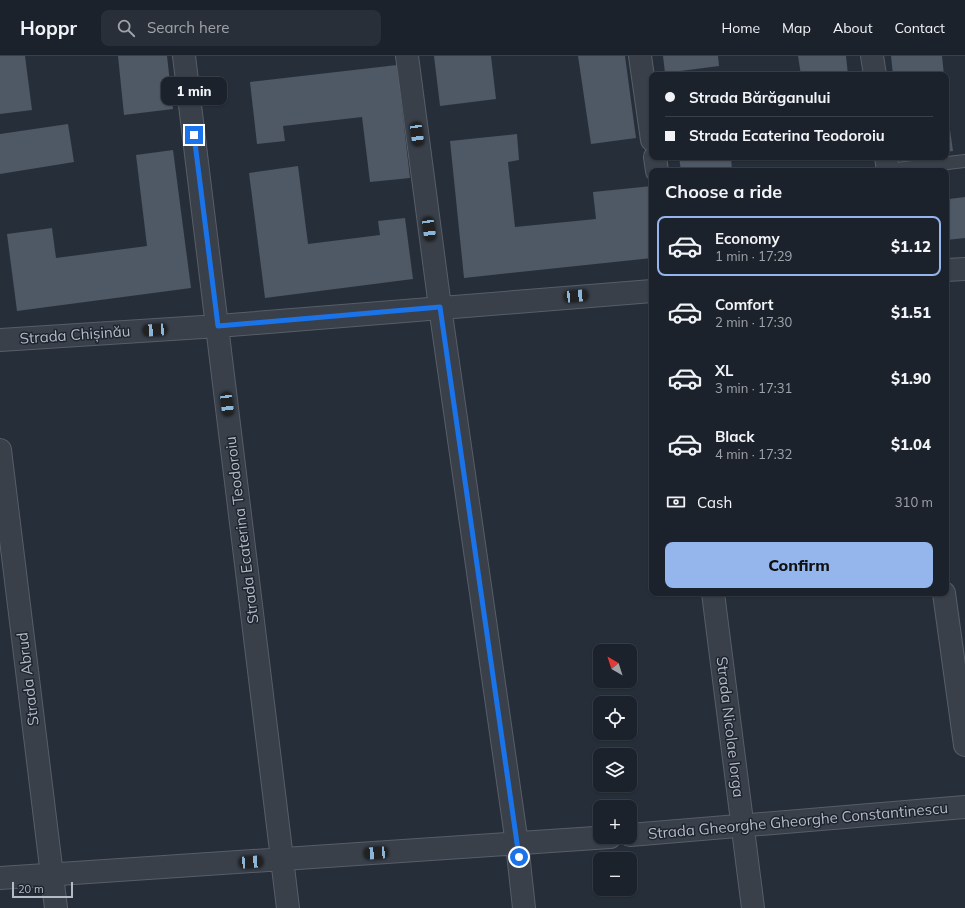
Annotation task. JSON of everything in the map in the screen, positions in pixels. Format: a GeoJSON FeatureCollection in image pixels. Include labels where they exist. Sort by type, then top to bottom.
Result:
{"type":"FeatureCollection","features":[{"type":"Feature","properties":{"kind":"street","name":"Strada Ecaterina Teodoroiu"},"geometry":{"type":"LineString","coordinates":[[184,56],[288,908]]}},
{"type":"Feature","properties":{"kind":"street"},"geometry":{"type":"LineString","coordinates":[[407,56],[440,307],[517,844],[524,908]]}},
{"type":"Feature","properties":{"kind":"street"},"geometry":{"type":"LineString","coordinates":[[640,56],[649,119]]}},
{"type":"Feature","properties":{"kind":"street"},"geometry":{"type":"LineString","coordinates":[[872,56],[875,72]]}},
{"type":"Feature","properties":{"kind":"street"},"geometry":{"type":"LineString","coordinates":[[949,270],[965,269]]}},
{"type":"Feature","properties":{"kind":"street","name":"Strada Chișinău"},"geometry":{"type":"LineString","coordinates":[[0,340],[218,326],[649,291]]}},
{"type":"Feature","properties":{"kind":"street","name":"Strada Abrud"},"geometry":{"type":"LineString","coordinates":[[0,450],[56,908]]}},
{"type":"Feature","properties":{"kind":"street","name":"Strada Nicolae Iorga"},"geometry":{"type":"LineString","coordinates":[[713,596],[753,908]]}},
{"type":"Feature","properties":{"kind":"street"},"geometry":{"type":"LineString","coordinates":[[944,596],[965,745]]}},
{"type":"Feature","properties":{"kind":"street","name":"Strada Gheorghe Gheorghe Constantinescu"},"geometry":{"type":"LineString","coordinates":[[637,835],[743,827],[965,807]]}},
{"type":"Feature","properties":{"kind":"street"},"geometry":{"type":"LineString","coordinates":[[0,878],[593,838]]}},
{"type":"Feature","properties":{"kind":"lane"},"geometry":{"type":"LineString","coordinates":[[887,166],[965,161]]}},
{"type":"Feature","properties":{"kind":"building"},"geometry":{"type":"Polygon","coordinates":[[[0,56],[25,56],[32,110],[0,114],[0,56]]]}},
{"type":"Feature","properties":{"kind":"building"},"geometry":{"type":"Polygon","coordinates":[[[118,56],[167,56],[173,109],[124,115],[118,56]]]}},
{"type":"Feature","properties":{"kind":"building"},"geometry":{"type":"Polygon","coordinates":[[[434,56],[491,56],[496,99],[440,106],[434,56]]]}},
{"type":"Feature","properties":{"kind":"building"},"geometry":{"type":"Polygon","coordinates":[[[578,56],[625,56],[636,138],[591,144],[578,56]]]}},
{"type":"Feature","properties":{"kind":"building"},"geometry":{"type":"Polygon","coordinates":[[[663,56],[718,56],[719,66],[665,72],[663,56]]]}},
{"type":"Feature","properties":{"kind":"building"},"geometry":{"type":"Polygon","coordinates":[[[798,56],[846,56],[848,72],[801,72],[798,56]]]}},
{"type":"Feature","properties":{"kind":"building"},"geometry":{"type":"Polygon","coordinates":[[[891,56],[942,56],[944,72],[893,72],[891,56]]]}},
{"type":"Feature","properties":{"kind":"building"},"geometry":{"type":"Polygon","coordinates":[[[397,65],[410,178],[370,182],[362,117],[283,126],[285,141],[257,144],[250,82],[397,65]]]}},
{"type":"Feature","properties":{"kind":"building"},"geometry":{"type":"Polygon","coordinates":[[[949,122],[953,151],[949,152],[949,122]]]}},
{"type":"Feature","properties":{"kind":"building"},"geometry":{"type":"Polygon","coordinates":[[[68,124],[74,162],[0,174],[0,134],[68,124]]]}},
{"type":"Feature","properties":{"kind":"building"},"geometry":{"type":"Polygon","coordinates":[[[517,134],[519,160],[508,162],[515,227],[596,219],[593,192],[649,186],[649,258],[464,278],[450,141],[517,134]]]}},
{"type":"Feature","properties":{"kind":"building"},"geometry":{"type":"Polygon","coordinates":[[[173,150],[191,288],[17,311],[7,234],[52,228],[56,258],[147,246],[136,155],[173,150]]]}},
{"type":"Feature","properties":{"kind":"building"},"geometry":{"type":"Polygon","coordinates":[[[679,160],[731,160],[732,168],[681,168],[679,160]]]}},
{"type":"Feature","properties":{"kind":"building"},"geometry":{"type":"Polygon","coordinates":[[[298,166],[308,244],[380,235],[378,221],[405,218],[413,279],[265,298],[249,173],[298,166]]]}},
{"type":"Feature","properties":{"kind":"building"},"geometry":{"type":"Polygon","coordinates":[[[965,197],[965,238],[949,240],[949,199],[965,197]]]}},
{"type":"Feature","properties":{"kind":"route"},"geometry":{"type":"LineString","coordinates":[[194,135],[218,326],[440,307],[519,857]]}}]}
